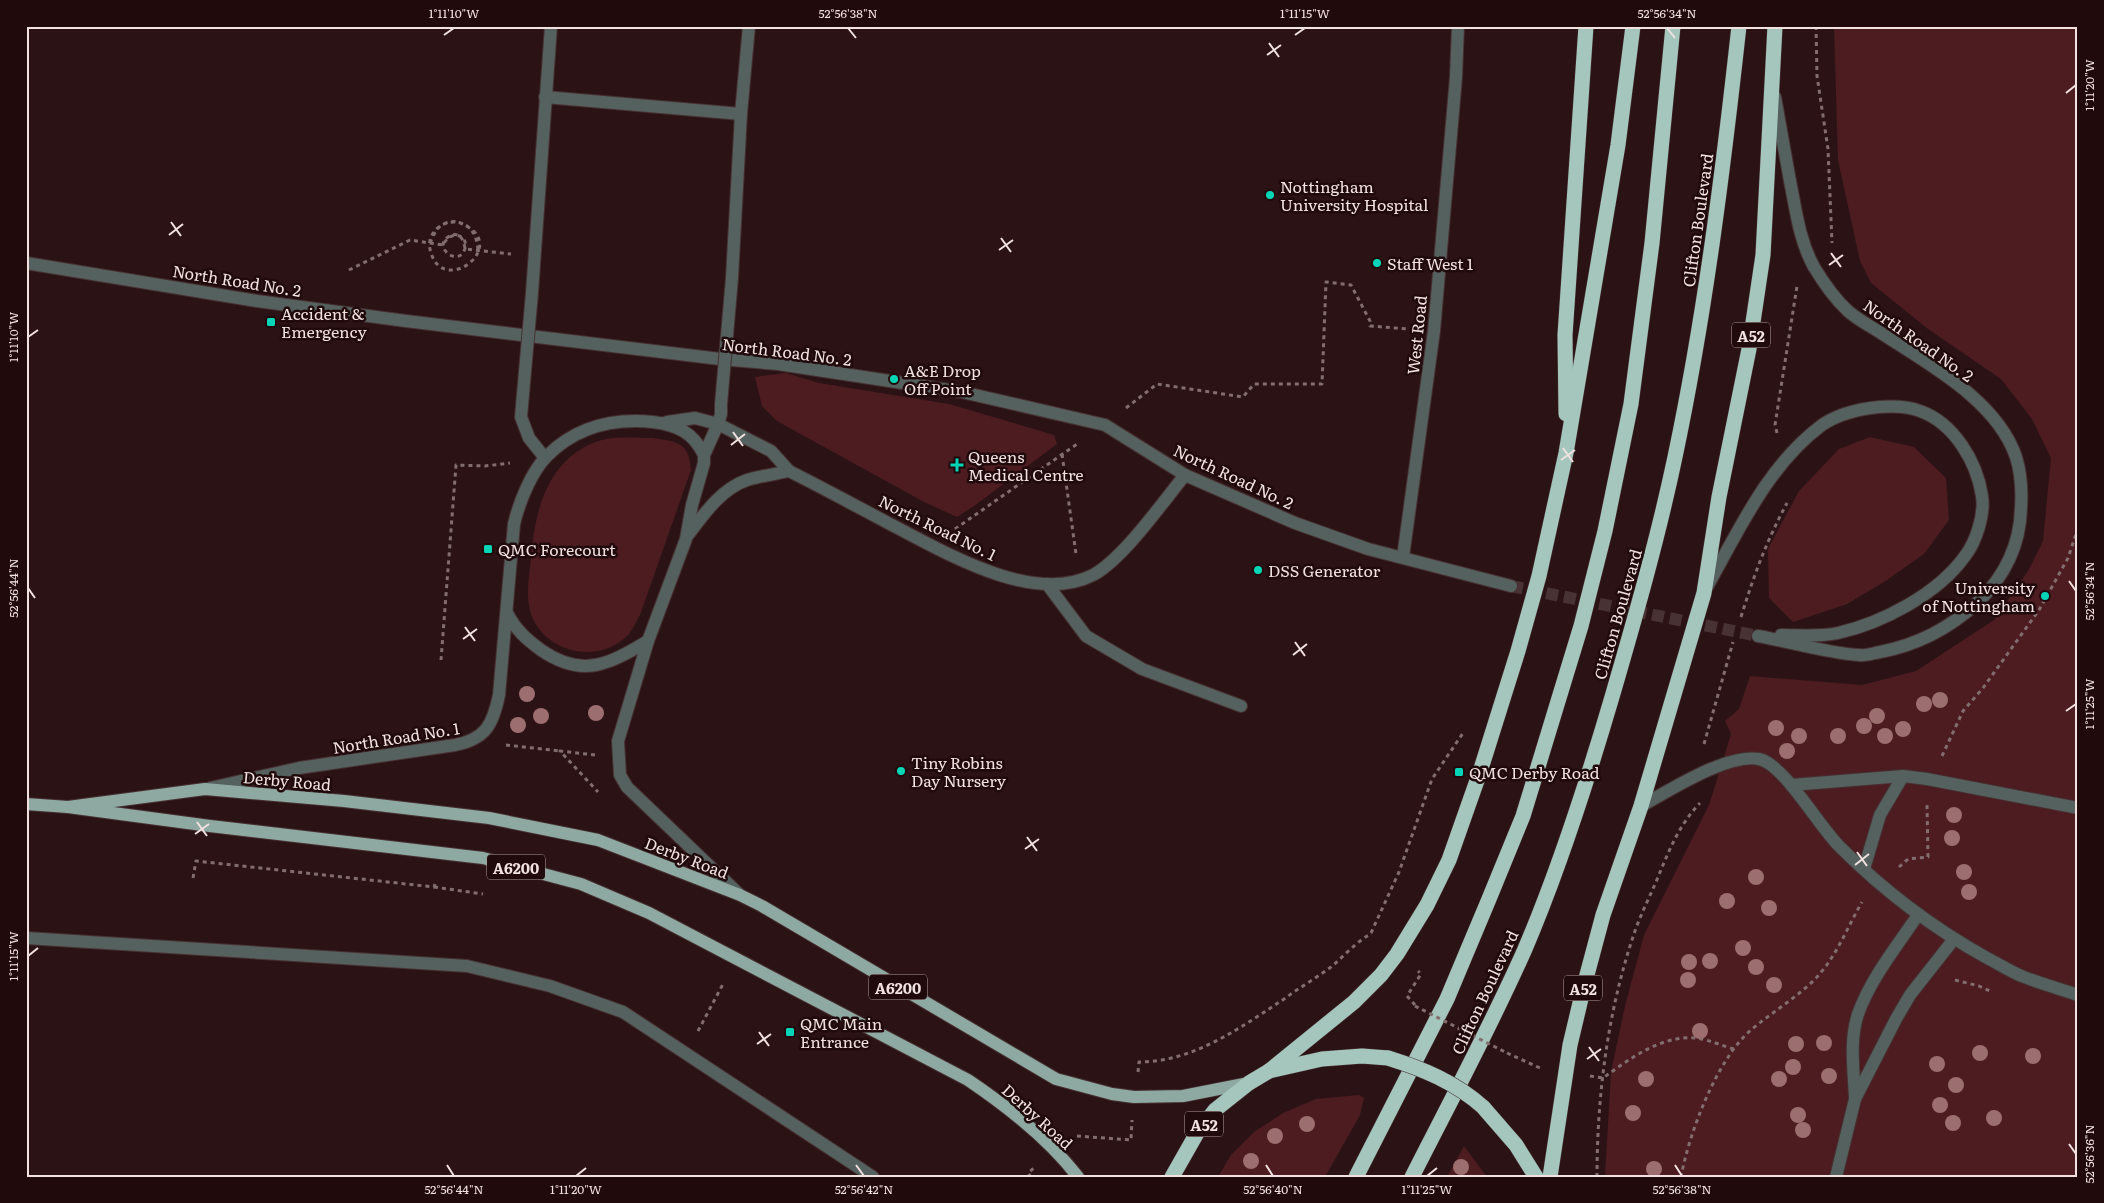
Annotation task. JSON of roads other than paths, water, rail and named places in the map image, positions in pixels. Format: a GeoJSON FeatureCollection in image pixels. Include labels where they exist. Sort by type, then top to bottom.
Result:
{"type":"FeatureCollection","features":[{"type":"Feature","properties":{"kind":"highway"},"geometry":{"type":"LineString","coordinates":[[1566,453],[1565,336],[1586,26]]}},
{"type":"Feature","properties":{"kind":"highway","name":"A52"},"geometry":{"type":"LineString","coordinates":[[1172,1177],[1197,1133],[1215,1110],[1249,1083],[1269,1071],[1354,1002],[1381,975],[1397,954],[1427,905],[1449,860],[1480,772],[1518,651],[1539,576],[1566,453],[1618,145],[1633,26]]}},
{"type":"Feature","properties":{"kind":"highway","name":"Clifton Boulevard"},"geometry":{"type":"LineString","coordinates":[[1359,1172],[1447,999],[1489,900],[1522,816],[1581,626],[1604,531],[1631,404],[1652,243],[1673,26]]}},
{"type":"Feature","properties":{"kind":"highway","name":"Clifton Boulevard"},"geometry":{"type":"LineString","coordinates":[[1412,1177],[1466,1071],[1524,949],[1558,864],[1593,763],[1645,584],[1675,458],[1699,331],[1715,230],[1739,26]]}},
{"type":"Feature","properties":{"kind":"highway","name":"A52"},"geometry":{"type":"LineString","coordinates":[[1550,1177],[1568,1054],[1584,986],[1603,915],[1640,806],[1704,592],[1719,497],[1749,349],[1763,255],[1774,26]]}},
{"type":"Feature","properties":{"kind":"highway","name":"A52"},"geometry":{"type":"LineString","coordinates":[[1269,1071],[1322,1058],[1362,1056],[1388,1058],[1431,1073],[1468,1093],[1484,1107],[1516,1145],[1536,1177]]}},
{"type":"Feature","properties":{"kind":"main road","name":"Derby Road"},"geometry":{"type":"LineString","coordinates":[[68,807],[205,789],[344,801],[489,818],[598,840],[740,896],[1056,1079],[1112,1094],[1134,1097],[1183,1096],[1249,1083]]}},
{"type":"Feature","properties":{"kind":"main road","name":"Derby Road"},"geometry":{"type":"LineString","coordinates":[[26,804],[68,807],[482,858],[581,884],[649,913],[968,1080],[1026,1123],[1078,1177]]}},
{"type":"Feature","properties":{"kind":"street"},"geometry":{"type":"LineString","coordinates":[[545,458],[529,438],[521,417],[532,294],[551,26]]}},
{"type":"Feature","properties":{"kind":"street"},"geometry":{"type":"LineString","coordinates":[[740,896],[635,796],[620,774],[618,741],[648,641],[686,539],[692,505],[704,463],[704,455],[721,414],[732,278],[741,114],[750,26]]}},
{"type":"Feature","properties":{"kind":"street","name":"West Road"},"geometry":{"type":"LineString","coordinates":[[1403,557],[1434,332],[1456,77],[1458,26]]}},
{"type":"Feature","properties":{"kind":"street","name":"North Road No. 2"},"geometry":{"type":"LineString","coordinates":[[1704,592],[1751,509],[1781,464],[1804,440],[1824,424],[1845,414],[1869,408],[1905,407],[1922,411],[1958,439],[1975,469],[1983,497],[1979,530],[1966,555],[1953,571],[1915,600],[1888,614],[1836,634],[1758,636],[1861,656],[1912,643],[1947,626],[1990,589],[2004,572],[2019,535],[2021,499],[2016,459],[2008,440],[1997,423],[1951,379],[1848,311],[1815,267],[1798,224],[1771,74]]}},
{"type":"Feature","properties":{"kind":"street"},"geometry":{"type":"LineString","coordinates":[[545,97],[741,114]]}},
{"type":"Feature","properties":{"kind":"street","name":"North Road No. 2"},"geometry":{"type":"LineString","coordinates":[[26,263],[276,304],[711,358],[778,364],[962,392],[1104,425],[1185,475],[1295,523],[1368,549],[1511,586]]}},
{"type":"Feature","properties":{"kind":"street"},"geometry":{"type":"LineString","coordinates":[[663,423],[695,418],[718,424],[772,451],[789,470],[747,480],[730,488],[705,512],[686,539]]}},
{"type":"Feature","properties":{"kind":"street","name":"North Road No. 1"},"geometry":{"type":"LineString","coordinates":[[205,789],[300,768],[455,745],[476,739],[484,733],[494,718],[499,695],[516,517],[519,504],[545,458],[558,445],[576,434],[595,426],[616,421],[638,420],[663,423]]}},
{"type":"Feature","properties":{"kind":"street"},"geometry":{"type":"LineString","coordinates":[[663,423],[681,428],[690,434],[704,455]]}},
{"type":"Feature","properties":{"kind":"street","name":"North Road No. 1"},"geometry":{"type":"LineString","coordinates":[[789,470],[932,546],[984,570],[1010,578],[1047,584],[1079,580],[1092,575],[1116,558],[1185,475]]}},
{"type":"Feature","properties":{"kind":"street"},"geometry":{"type":"LineString","coordinates":[[1047,584],[1086,636],[1142,668],[1241,706]]}},
{"type":"Feature","properties":{"kind":"street"},"geometry":{"type":"LineString","coordinates":[[507,613],[515,628],[525,638],[563,663],[581,667],[602,664],[648,641]]}},
{"type":"Feature","properties":{"kind":"street"},"geometry":{"type":"LineString","coordinates":[[1640,806],[1711,769],[1746,758],[1760,760],[1777,769],[1817,822],[1839,846],[1918,915],[1954,939],[2023,977],[2078,996]]}},
{"type":"Feature","properties":{"kind":"street"},"geometry":{"type":"LineString","coordinates":[[1790,785],[1903,776],[2078,808]]}},
{"type":"Feature","properties":{"kind":"street"},"geometry":{"type":"LineString","coordinates":[[1864,869],[1880,815],[1903,776]]}},
{"type":"Feature","properties":{"kind":"street"},"geometry":{"type":"LineString","coordinates":[[1855,1100],[1853,1051],[1858,1016],[1868,992],[1918,915]]}},
{"type":"Feature","properties":{"kind":"street"},"geometry":{"type":"LineString","coordinates":[[26,938],[467,966],[550,986],[623,1012],[873,1177]]}},
{"type":"Feature","properties":{"kind":"street"},"geometry":{"type":"LineString","coordinates":[[1836,1177],[1855,1100],[1906,1002],[1954,939]]}},
{"type":"Feature","properties":{"kind":"tunnel"},"geometry":{"type":"LineString","coordinates":[[1511,586],[1758,636]]}},
{"type":"Feature","properties":{"kind":"place","name":"Nottingham University Hospital"},"geometry":{"type":"Point","coordinates":[1270,195]}},
{"type":"Feature","properties":{"kind":"place","name":"Staff West 1"},"geometry":{"type":"Point","coordinates":[1377,263]}},
{"type":"Feature","properties":{"kind":"place","name":"Accident & Emergency"},"geometry":{"type":"Point","coordinates":[271,322]}},
{"type":"Feature","properties":{"kind":"place","name":"A&E Drop Off Point"},"geometry":{"type":"Point","coordinates":[894,379]}},
{"type":"Feature","properties":{"kind":"place","name":"Queens Medical Centre"},"geometry":{"type":"Point","coordinates":[957,465]}},
{"type":"Feature","properties":{"kind":"place","name":"QMC Forecourt"},"geometry":{"type":"Point","coordinates":[488,549]}},
{"type":"Feature","properties":{"kind":"place","name":"DSS Generator"},"geometry":{"type":"Point","coordinates":[1258,570]}},
{"type":"Feature","properties":{"kind":"place","name":"University of Nottingham"},"geometry":{"type":"Point","coordinates":[2045,596]}},
{"type":"Feature","properties":{"kind":"place","name":"Tiny Robins Day Nursery"},"geometry":{"type":"Point","coordinates":[901,771]}},
{"type":"Feature","properties":{"kind":"place","name":"QMC Derby Road"},"geometry":{"type":"Point","coordinates":[1459,772]}},
{"type":"Feature","properties":{"kind":"place","name":"QMC Main Entrance"},"geometry":{"type":"Point","coordinates":[790,1032]}}]}
